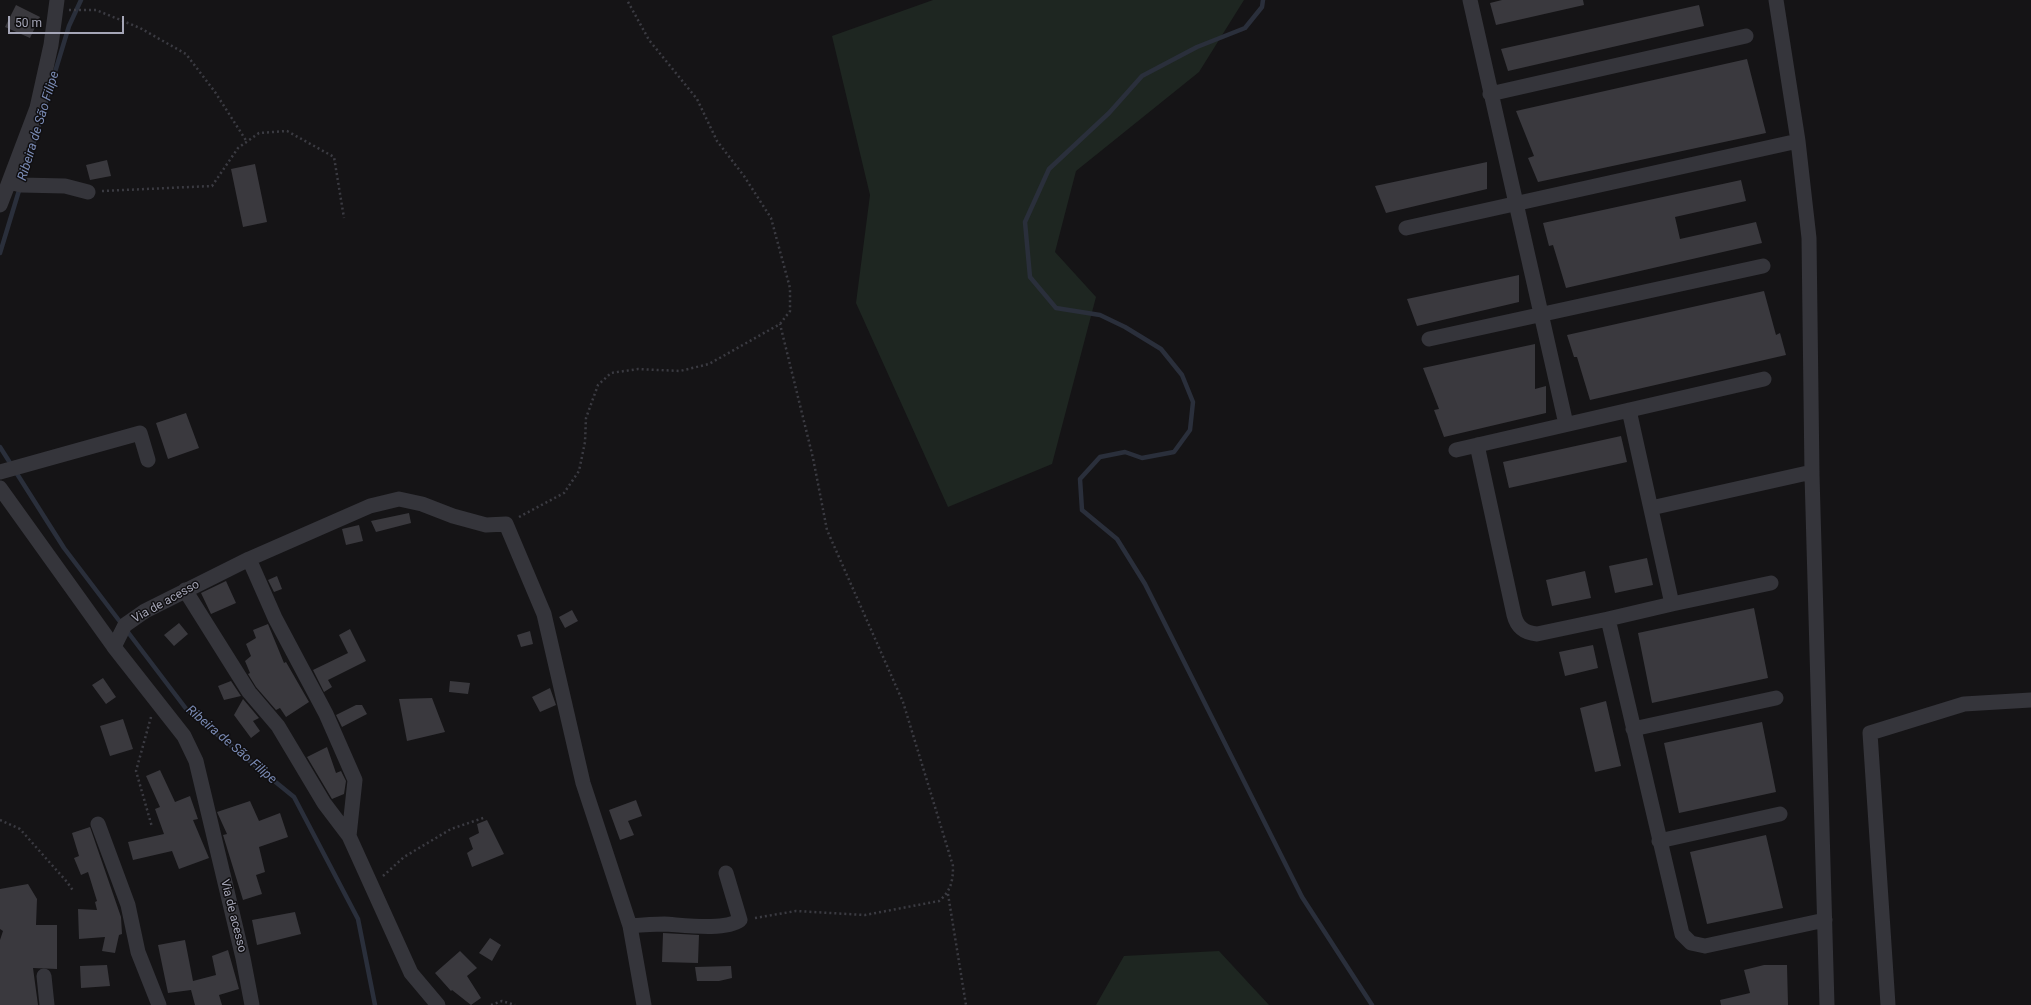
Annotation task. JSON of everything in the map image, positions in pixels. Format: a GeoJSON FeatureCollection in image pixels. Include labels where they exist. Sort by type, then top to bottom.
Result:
{"type":"FeatureCollection","features":[{"type":"Feature","properties":{"kind":"street"},"geometry":{"type":"LineString","coordinates":[[1470,0],[1490,94],[1566,424]]}},
{"type":"Feature","properties":{"kind":"street"},"geometry":{"type":"LineString","coordinates":[[1776,0],[1798,141],[1809,238],[1812,472],[1827,1005]]}},
{"type":"Feature","properties":{"kind":"street"},"geometry":{"type":"LineString","coordinates":[[0,205],[37,108],[61,5]]}},
{"type":"Feature","properties":{"kind":"street"},"geometry":{"type":"LineString","coordinates":[[1490,94],[1746,36]]}},
{"type":"Feature","properties":{"kind":"street"},"geometry":{"type":"LineString","coordinates":[[1406,228],[1798,141]]}},
{"type":"Feature","properties":{"kind":"street"},"geometry":{"type":"LineString","coordinates":[[9,182],[21,185],[65,186],[88,192]]}},
{"type":"Feature","properties":{"kind":"street"},"geometry":{"type":"LineString","coordinates":[[1429,339],[1763,266]]}},
{"type":"Feature","properties":{"kind":"street"},"geometry":{"type":"LineString","coordinates":[[1456,450],[1764,378]]}},
{"type":"Feature","properties":{"kind":"street"},"geometry":{"type":"LineString","coordinates":[[1629,410],[1672,604]]}},
{"type":"Feature","properties":{"kind":"street"},"geometry":{"type":"LineString","coordinates":[[0,472],[140,433],[148,460]]}},
{"type":"Feature","properties":{"kind":"street"},"geometry":{"type":"LineString","coordinates":[[1477,445],[1514,615],[1518,626],[1527,633],[1537,634],[1771,583]]}},
{"type":"Feature","properties":{"kind":"street"},"geometry":{"type":"LineString","coordinates":[[1651,508],[1812,472]]}},
{"type":"Feature","properties":{"kind":"street"},"geometry":{"type":"LineString","coordinates":[[0,488],[114,647]]}},
{"type":"Feature","properties":{"kind":"street","name":"Via de acesso"},"geometry":{"type":"LineString","coordinates":[[252,1005],[243,958],[196,761],[184,736],[114,647],[125,625],[145,611],[249,559],[370,506],[400,498],[422,504],[453,516],[486,525],[506,524]]}},
{"type":"Feature","properties":{"kind":"street"},"geometry":{"type":"LineString","coordinates":[[506,524],[544,614],[583,782],[630,926],[644,1005]]}},
{"type":"Feature","properties":{"kind":"street"},"geometry":{"type":"LineString","coordinates":[[249,559],[275,618],[326,714],[356,780],[350,836]]}},
{"type":"Feature","properties":{"kind":"street"},"geometry":{"type":"LineString","coordinates":[[185,590],[249,692],[278,726],[324,803],[350,836],[411,973],[438,1005]]}},
{"type":"Feature","properties":{"kind":"street"},"geometry":{"type":"LineString","coordinates":[[1608,618],[1682,934],[1691,943],[1705,946],[1825,920]]}},
{"type":"Feature","properties":{"kind":"street"},"geometry":{"type":"LineString","coordinates":[[1633,729],[1776,698]]}},
{"type":"Feature","properties":{"kind":"street"},"geometry":{"type":"LineString","coordinates":[[1888,1005],[1870,733],[1964,704],[2031,700]]}},
{"type":"Feature","properties":{"kind":"street"},"geometry":{"type":"LineString","coordinates":[[1659,841],[1780,814]]}},
{"type":"Feature","properties":{"kind":"street"},"geometry":{"type":"LineString","coordinates":[[98,824],[128,905],[138,952],[159,1005]]}},
{"type":"Feature","properties":{"kind":"street"},"geometry":{"type":"LineString","coordinates":[[630,926],[662,924],[716,926],[737,922],[740,920],[726,873]]}},
{"type":"Feature","properties":{"kind":"street"},"geometry":{"type":"LineString","coordinates":[[44,976],[47,1005]]}},
{"type":"Feature","properties":{"kind":"path"},"geometry":{"type":"LineString","coordinates":[[506,524],[564,493],[579,471],[585,442],[586,418],[598,385],[611,373],[638,369],[680,371],[709,364],[780,324],[790,312],[790,288],[771,218],[744,176],[717,141],[696,99],[649,40],[627,0]]}},
{"type":"Feature","properties":{"kind":"path"},"geometry":{"type":"LineString","coordinates":[[61,5],[96,10],[140,28],[186,54],[215,92],[247,142]]}},
{"type":"Feature","properties":{"kind":"path"},"geometry":{"type":"LineString","coordinates":[[88,192],[212,186],[238,148],[259,133],[287,131],[334,157],[344,218]]}},
{"type":"Feature","properties":{"kind":"path"},"geometry":{"type":"LineString","coordinates":[[740,920],[796,911],[865,915],[939,901],[948,893],[953,881],[953,866],[903,702],[827,530],[813,458],[780,324]]}},
{"type":"Feature","properties":{"kind":"path"},"geometry":{"type":"LineString","coordinates":[[152,827],[136,771],[155,701]]}},
{"type":"Feature","properties":{"kind":"path"},"geometry":{"type":"LineString","coordinates":[[372,886],[404,857],[444,833],[486,817]]}},
{"type":"Feature","properties":{"kind":"path"},"geometry":{"type":"LineString","coordinates":[[0,820],[20,829],[74,892]]}},
{"type":"Feature","properties":{"kind":"path"},"geometry":{"type":"LineString","coordinates":[[948,893],[966,1005]]}},
{"type":"Feature","properties":{"kind":"path"},"geometry":{"type":"LineString","coordinates":[[491,1005],[502,1001],[515,1005]]}},
{"type":"Feature","properties":{"kind":"shaded area"},"geometry":{"type":"Polygon","coordinates":[[[933,0],[1244,0],[1199,72],[1076,171],[1055,252],[1096,297],[1052,464],[948,507],[856,303],[870,195],[832,36],[933,0]]]}},
{"type":"Feature","properties":{"kind":"shaded area"},"geometry":{"type":"Polygon","coordinates":[[[1219,951],[1269,1005],[1096,1005],[1124,956],[1219,951]]]}},
{"type":"Feature","properties":{"kind":"building"},"geometry":{"type":"Polygon","coordinates":[[[1502,0],[1583,0],[1584,5],[1496,25],[1490,3],[1502,0]]]}},
{"type":"Feature","properties":{"kind":"building"},"geometry":{"type":"Polygon","coordinates":[[[16,5],[40,17],[30,38],[5,27],[16,5]]]}},
{"type":"Feature","properties":{"kind":"building"},"geometry":{"type":"Polygon","coordinates":[[[1699,5],[1704,26],[1508,71],[1501,49],[1699,5]]]}},
{"type":"Feature","properties":{"kind":"building"},"geometry":{"type":"Polygon","coordinates":[[[1747,59],[1766,133],[1538,182],[1528,158],[1534,156],[1516,111],[1747,59]]]}},
{"type":"Feature","properties":{"kind":"building"},"geometry":{"type":"Polygon","coordinates":[[[107,160],[111,176],[90,180],[86,165],[107,160]]]}},
{"type":"Feature","properties":{"kind":"building"},"geometry":{"type":"Polygon","coordinates":[[[1487,162],[1487,189],[1386,213],[1375,186],[1487,162]]]}},
{"type":"Feature","properties":{"kind":"building"},"geometry":{"type":"Polygon","coordinates":[[[255,164],[267,222],[243,227],[231,169],[255,164]]]}},
{"type":"Feature","properties":{"kind":"building"},"geometry":{"type":"Polygon","coordinates":[[[1741,180],[1746,201],[1675,217],[1680,239],[1756,222],[1762,243],[1566,288],[1553,245],[1549,246],[1543,223],[1741,180]]]}},
{"type":"Feature","properties":{"kind":"building"},"geometry":{"type":"Polygon","coordinates":[[[1519,275],[1519,302],[1417,326],[1407,299],[1519,275]]]}},
{"type":"Feature","properties":{"kind":"building"},"geometry":{"type":"Polygon","coordinates":[[[1764,291],[1776,335],[1780,333],[1786,355],[1590,400],[1577,357],[1574,357],[1567,335],[1764,291]]]}},
{"type":"Feature","properties":{"kind":"building"},"geometry":{"type":"Polygon","coordinates":[[[1535,344],[1535,389],[1546,386],[1546,413],[1444,437],[1434,410],[1439,409],[1423,368],[1535,344]]]}},
{"type":"Feature","properties":{"kind":"building"},"geometry":{"type":"Polygon","coordinates":[[[186,413],[199,448],[168,459],[156,423],[186,413]]]}},
{"type":"Feature","properties":{"kind":"building"},"geometry":{"type":"Polygon","coordinates":[[[1621,436],[1627,462],[1509,488],[1503,462],[1621,436]]]}},
{"type":"Feature","properties":{"kind":"building"},"geometry":{"type":"Polygon","coordinates":[[[409,513],[411,523],[376,532],[371,521],[409,513]]]}},
{"type":"Feature","properties":{"kind":"building"},"geometry":{"type":"Polygon","coordinates":[[[359,525],[363,541],[346,545],[342,529],[359,525]]]}},
{"type":"Feature","properties":{"kind":"building"},"geometry":{"type":"Polygon","coordinates":[[[1647,558],[1653,585],[1615,593],[1609,566],[1647,558]]]}},
{"type":"Feature","properties":{"kind":"building"},"geometry":{"type":"Polygon","coordinates":[[[1585,571],[1591,598],[1552,606],[1546,580],[1585,571]]]}},
{"type":"Feature","properties":{"kind":"building"},"geometry":{"type":"Polygon","coordinates":[[[277,576],[282,589],[274,592],[268,580],[277,576]]]}},
{"type":"Feature","properties":{"kind":"building"},"geometry":{"type":"Polygon","coordinates":[[[226,581],[236,603],[211,614],[201,593],[226,581]]]}},
{"type":"Feature","properties":{"kind":"building"},"geometry":{"type":"Polygon","coordinates":[[[1754,608],[1768,678],[1652,703],[1638,633],[1754,608]]]}},
{"type":"Feature","properties":{"kind":"building"},"geometry":{"type":"Polygon","coordinates":[[[572,610],[578,621],[565,628],[559,617],[572,610]]]}},
{"type":"Feature","properties":{"kind":"building"},"geometry":{"type":"Polygon","coordinates":[[[179,623],[188,634],[174,646],[164,635],[179,623]]]}},
{"type":"Feature","properties":{"kind":"building"},"geometry":{"type":"Polygon","coordinates":[[[268,624],[284,663],[286,662],[309,702],[286,717],[280,708],[276,710],[256,687],[248,674],[250,673],[245,661],[251,656],[246,644],[256,638],[253,630],[268,624]]]}},
{"type":"Feature","properties":{"kind":"building"},"geometry":{"type":"Polygon","coordinates":[[[350,629],[366,661],[328,680],[332,687],[324,692],[313,670],[348,653],[339,635],[350,629]]]}},
{"type":"Feature","properties":{"kind":"building"},"geometry":{"type":"Polygon","coordinates":[[[530,631],[533,644],[521,647],[517,635],[530,631]]]}},
{"type":"Feature","properties":{"kind":"building"},"geometry":{"type":"Polygon","coordinates":[[[1593,645],[1598,668],[1565,676],[1559,652],[1593,645]]]}},
{"type":"Feature","properties":{"kind":"building"},"geometry":{"type":"Polygon","coordinates":[[[103,678],[116,697],[106,704],[92,685],[103,678]]]}},
{"type":"Feature","properties":{"kind":"building"},"geometry":{"type":"Polygon","coordinates":[[[231,681],[241,696],[224,700],[218,686],[231,681]]]}},
{"type":"Feature","properties":{"kind":"building"},"geometry":{"type":"Polygon","coordinates":[[[450,681],[470,683],[468,694],[449,692],[450,681]]]}},
{"type":"Feature","properties":{"kind":"building"},"geometry":{"type":"Polygon","coordinates":[[[550,688],[556,705],[540,712],[532,697],[550,688]]]}},
{"type":"Feature","properties":{"kind":"building"},"geometry":{"type":"Polygon","coordinates":[[[432,698],[445,732],[407,741],[399,699],[432,698]]]}},
{"type":"Feature","properties":{"kind":"building"},"geometry":{"type":"Polygon","coordinates":[[[243,699],[259,718],[253,721],[260,731],[251,738],[234,715],[243,699]]]}},
{"type":"Feature","properties":{"kind":"building"},"geometry":{"type":"Polygon","coordinates":[[[1606,701],[1621,766],[1595,772],[1580,708],[1606,701]]]}},
{"type":"Feature","properties":{"kind":"building"},"geometry":{"type":"Polygon","coordinates":[[[356,705],[362,705],[367,714],[342,727],[336,715],[356,705]]]}},
{"type":"Feature","properties":{"kind":"building"},"geometry":{"type":"Polygon","coordinates":[[[123,719],[133,749],[110,756],[100,726],[123,719]]]}},
{"type":"Feature","properties":{"kind":"building"},"geometry":{"type":"Polygon","coordinates":[[[1762,722],[1776,792],[1679,813],[1664,743],[1762,722]]]}},
{"type":"Feature","properties":{"kind":"building"},"geometry":{"type":"Polygon","coordinates":[[[327,747],[336,773],[341,771],[346,781],[344,794],[332,799],[307,757],[327,747]]]}},
{"type":"Feature","properties":{"kind":"building"},"geometry":{"type":"Polygon","coordinates":[[[160,770],[175,802],[190,796],[198,819],[193,820],[209,858],[179,869],[172,851],[133,860],[128,842],[164,834],[155,809],[160,807],[146,776],[160,770]]]}},
{"type":"Feature","properties":{"kind":"building"},"geometry":{"type":"Polygon","coordinates":[[[636,800],[642,816],[628,821],[634,835],[620,840],[609,810],[636,800]]]}},
{"type":"Feature","properties":{"kind":"building"},"geometry":{"type":"Polygon","coordinates":[[[250,801],[259,821],[280,813],[288,837],[259,847],[265,872],[256,875],[262,894],[243,900],[223,835],[227,834],[217,812],[250,801]]]}},
{"type":"Feature","properties":{"kind":"building"},"geometry":{"type":"Polygon","coordinates":[[[487,820],[504,854],[472,867],[467,853],[473,849],[469,838],[479,833],[477,824],[487,820]]]}},
{"type":"Feature","properties":{"kind":"building"},"geometry":{"type":"Polygon","coordinates":[[[90,827],[121,917],[122,934],[119,935],[115,953],[102,951],[105,937],[79,939],[78,909],[97,910],[95,902],[97,901],[88,872],[81,875],[74,858],[79,856],[72,833],[90,827]]]}},
{"type":"Feature","properties":{"kind":"building"},"geometry":{"type":"Polygon","coordinates":[[[1766,835],[1783,908],[1707,924],[1690,852],[1766,835]]]}},
{"type":"Feature","properties":{"kind":"building"},"geometry":{"type":"Polygon","coordinates":[[[28,884],[37,899],[36,925],[57,925],[57,969],[33,968],[38,1005],[0,1005],[0,940],[3,931],[0,929],[0,889],[28,884]]]}},
{"type":"Feature","properties":{"kind":"building"},"geometry":{"type":"Polygon","coordinates":[[[295,912],[301,934],[257,945],[252,920],[295,912]]]}},
{"type":"Feature","properties":{"kind":"building"},"geometry":{"type":"Polygon","coordinates":[[[663,933],[699,935],[698,963],[662,962],[663,933]]]}},
{"type":"Feature","properties":{"kind":"building"},"geometry":{"type":"Polygon","coordinates":[[[490,938],[501,945],[492,961],[479,953],[490,938]]]}},
{"type":"Feature","properties":{"kind":"building"},"geometry":{"type":"Polygon","coordinates":[[[185,940],[193,981],[216,975],[212,956],[228,950],[239,989],[219,995],[222,1005],[195,1005],[191,990],[168,993],[158,945],[185,940]]]}},
{"type":"Feature","properties":{"kind":"building"},"geometry":{"type":"Polygon","coordinates":[[[460,951],[477,968],[467,976],[481,998],[471,1005],[452,990],[451,991],[435,973],[460,951]]]}},
{"type":"Feature","properties":{"kind":"building"},"geometry":{"type":"Polygon","coordinates":[[[107,965],[110,986],[81,988],[80,966],[107,965]]]}},
{"type":"Feature","properties":{"kind":"building"},"geometry":{"type":"Polygon","coordinates":[[[1764,965],[1787,965],[1788,1005],[1721,1005],[1720,1000],[1750,993],[1744,970],[1764,965]]]}},
{"type":"Feature","properties":{"kind":"building"},"geometry":{"type":"Polygon","coordinates":[[[731,966],[732,978],[719,981],[697,981],[695,967],[731,966]]]}},
{"type":"Feature","properties":{"kind":"waterway","name":"Ribeira de São Filipe"},"geometry":{"type":"LineString","coordinates":[[0,253],[69,26],[81,0]]}},
{"type":"Feature","properties":{"kind":"waterway"},"geometry":{"type":"LineString","coordinates":[[1263,0],[1262,7],[1245,28],[1197,47],[1142,76],[1109,113],[1049,169],[1025,222],[1030,277],[1056,308],[1100,315],[1125,327],[1161,349],[1182,375],[1193,402],[1190,430],[1174,452],[1142,458],[1125,452],[1100,457],[1080,479],[1082,510],[1117,539],[1145,584],[1302,897],[1372,1005]]}},
{"type":"Feature","properties":{"kind":"waterway","name":"Ribeira de São Filipe"},"geometry":{"type":"LineString","coordinates":[[0,447],[64,548],[187,710],[294,797],[358,919],[375,1005]]}}]}
